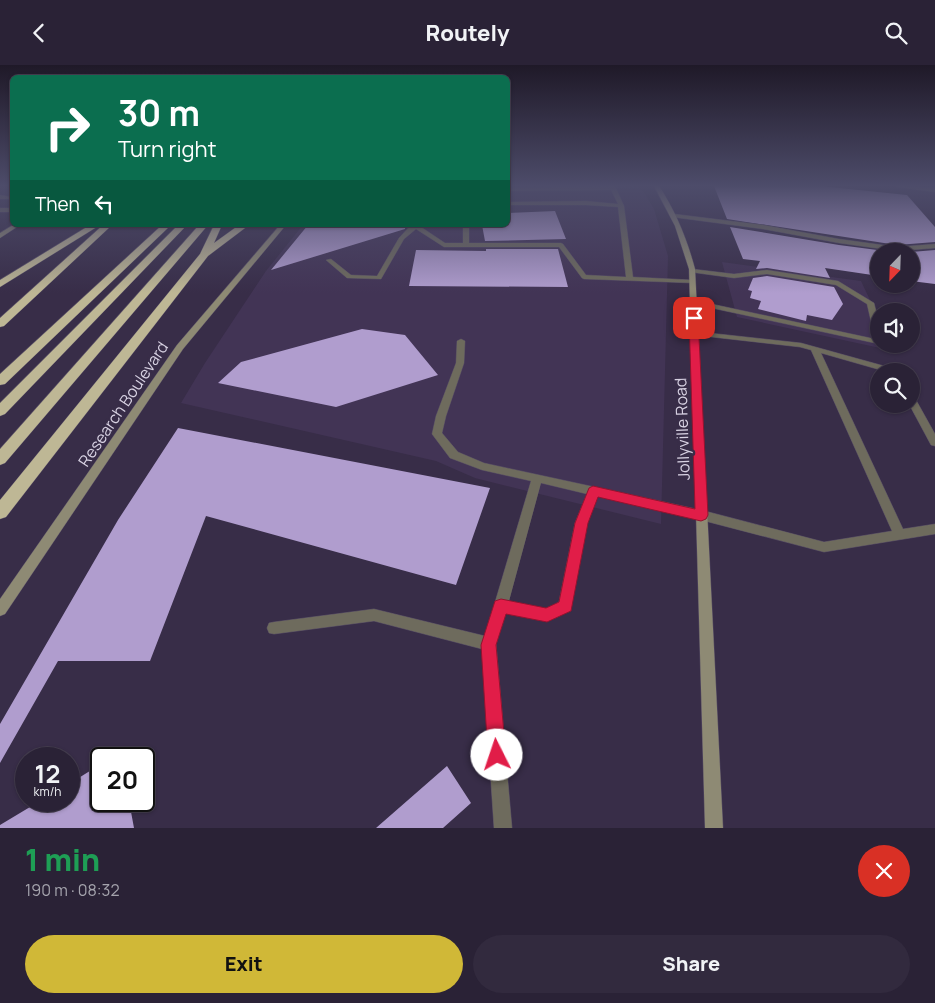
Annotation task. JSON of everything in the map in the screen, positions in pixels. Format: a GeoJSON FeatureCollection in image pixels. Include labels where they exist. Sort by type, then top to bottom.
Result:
{"type":"FeatureCollection","features":[{"type":"Feature","properties":{"kind":"highway"},"geometry":{"type":"LineString","coordinates":[[0,284],[93,227]]}},
{"type":"Feature","properties":{"kind":"highway"},"geometry":{"type":"LineString","coordinates":[[0,324],[106,227]]}},
{"type":"Feature","properties":{"kind":"highway"},"geometry":{"type":"LineString","coordinates":[[0,381],[165,227]]}},
{"type":"Feature","properties":{"kind":"highway"},"geometry":{"type":"LineString","coordinates":[[0,411],[181,227]]}},
{"type":"Feature","properties":{"kind":"highway"},"geometry":{"type":"LineString","coordinates":[[0,459],[202,227]]}},
{"type":"Feature","properties":{"kind":"highway"},"geometry":{"type":"LineString","coordinates":[[0,512],[204,255],[217,227]]}},
{"type":"Feature","properties":{"kind":"highway"},"geometry":{"type":"LineString","coordinates":[[204,255],[242,227]]}},
{"type":"Feature","properties":{"kind":"street"},"geometry":{"type":"LineString","coordinates":[[623,222],[630,280]]}},
{"type":"Feature","properties":{"kind":"street","name":"Jollyville Road"},"geometry":{"type":"LineString","coordinates":[[676,222],[682,233],[692,276],[714,828]]}},
{"type":"Feature","properties":{"kind":"street"},"geometry":{"type":"LineString","coordinates":[[715,222],[763,227],[897,249],[935,246]]}},
{"type":"Feature","properties":{"kind":"street"},"geometry":{"type":"LineString","coordinates":[[0,236],[14,227]]}},
{"type":"Feature","properties":{"kind":"street","name":"Research Boulevard"},"geometry":{"type":"LineString","coordinates":[[0,610],[180,347],[281,227]]}},
{"type":"Feature","properties":{"kind":"street"},"geometry":{"type":"LineString","coordinates":[[329,260],[349,277],[379,278],[402,238],[413,227]]}},
{"type":"Feature","properties":{"kind":"street"},"geometry":{"type":"LineString","coordinates":[[418,227],[444,245],[561,245],[584,277],[630,280],[692,276],[734,276],[767,272],[838,283],[870,303]]}},
{"type":"Feature","properties":{"kind":"street"},"geometry":{"type":"LineString","coordinates":[[466,227],[466,245]]}},
{"type":"Feature","properties":{"kind":"street"},"geometry":{"type":"LineString","coordinates":[[693,302],[870,339]]}},
{"type":"Feature","properties":{"kind":"street"},"geometry":{"type":"LineString","coordinates":[[694,333],[801,345],[870,365]]}},
{"type":"Feature","properties":{"kind":"street"},"geometry":{"type":"LineString","coordinates":[[461,341],[460,363],[441,416],[437,434],[454,455],[482,466],[701,515],[824,547],[935,529]]}},
{"type":"Feature","properties":{"kind":"street"},"geometry":{"type":"LineString","coordinates":[[815,350],[900,535]]}},
{"type":"Feature","properties":{"kind":"street"},"geometry":{"type":"LineString","coordinates":[[918,413],[935,443]]}},
{"type":"Feature","properties":{"kind":"street"},"geometry":{"type":"LineString","coordinates":[[503,828],[489,645],[537,478]]}},
{"type":"Feature","properties":{"kind":"street"},"geometry":{"type":"LineString","coordinates":[[501,606],[547,615],[565,606],[582,523],[593,491]]}},
{"type":"Feature","properties":{"kind":"street"},"geometry":{"type":"LineString","coordinates":[[274,628],[374,615],[489,645]]}},
{"type":"Feature","properties":{"kind":"shaded area"},"geometry":{"type":"Polygon","coordinates":[[[510,222],[658,222],[668,256],[661,524],[475,478],[436,461],[181,403],[266,271],[301,227],[510,227],[510,222]]]}},
{"type":"Feature","properties":{"kind":"shaded area"},"geometry":{"type":"Polygon","coordinates":[[[722,262],[861,281],[871,303],[870,346],[737,317],[722,262]]]}},
{"type":"Feature","properties":{"kind":"building"},"geometry":{"type":"Polygon","coordinates":[[[510,222],[559,222],[566,239],[485,241],[482,227],[510,227],[510,222]]]}},
{"type":"Feature","properties":{"kind":"building"},"geometry":{"type":"Polygon","coordinates":[[[744,222],[930,222],[935,227],[935,242],[884,243],[744,222]]]}},
{"type":"Feature","properties":{"kind":"building"},"geometry":{"type":"Polygon","coordinates":[[[306,227],[405,227],[405,229],[271,270],[306,227]]]}},
{"type":"Feature","properties":{"kind":"building"},"geometry":{"type":"Polygon","coordinates":[[[730,227],[870,249],[870,275],[825,268],[830,278],[767,268],[756,269],[760,261],[743,259],[730,227]]]}},
{"type":"Feature","properties":{"kind":"building"},"geometry":{"type":"Polygon","coordinates":[[[486,249],[558,249],[568,287],[409,286],[416,250],[486,251],[486,249]]]}},
{"type":"Feature","properties":{"kind":"building"},"geometry":{"type":"Polygon","coordinates":[[[935,250],[935,284],[920,282],[920,251],[935,250]]]}},
{"type":"Feature","properties":{"kind":"building"},"geometry":{"type":"Polygon","coordinates":[[[767,276],[834,287],[843,304],[832,320],[807,315],[806,321],[758,309],[761,301],[750,298],[752,291],[748,290],[753,278],[767,276]]]}},
{"type":"Feature","properties":{"kind":"building"},"geometry":{"type":"Polygon","coordinates":[[[362,329],[405,335],[438,375],[336,407],[218,383],[241,362],[362,329]]]}},
{"type":"Feature","properties":{"kind":"building"},"geometry":{"type":"Polygon","coordinates":[[[178,428],[490,488],[456,585],[206,516],[150,661],[58,661],[0,763],[0,724],[118,520],[178,428]]]}},
{"type":"Feature","properties":{"kind":"building"},"geometry":{"type":"Polygon","coordinates":[[[447,766],[471,803],[443,828],[376,828],[447,766]]]}},
{"type":"Feature","properties":{"kind":"building"},"geometry":{"type":"Polygon","coordinates":[[[90,771],[90,812],[131,812],[134,828],[0,828],[0,825],[22,812],[80,812],[80,777],[90,771]]]}},
{"type":"Feature","properties":{"kind":"route"},"geometry":{"type":"LineString","coordinates":[[497,755],[489,645],[501,606],[547,615],[565,606],[582,523],[593,491],[701,515],[694,318]]}}]}
